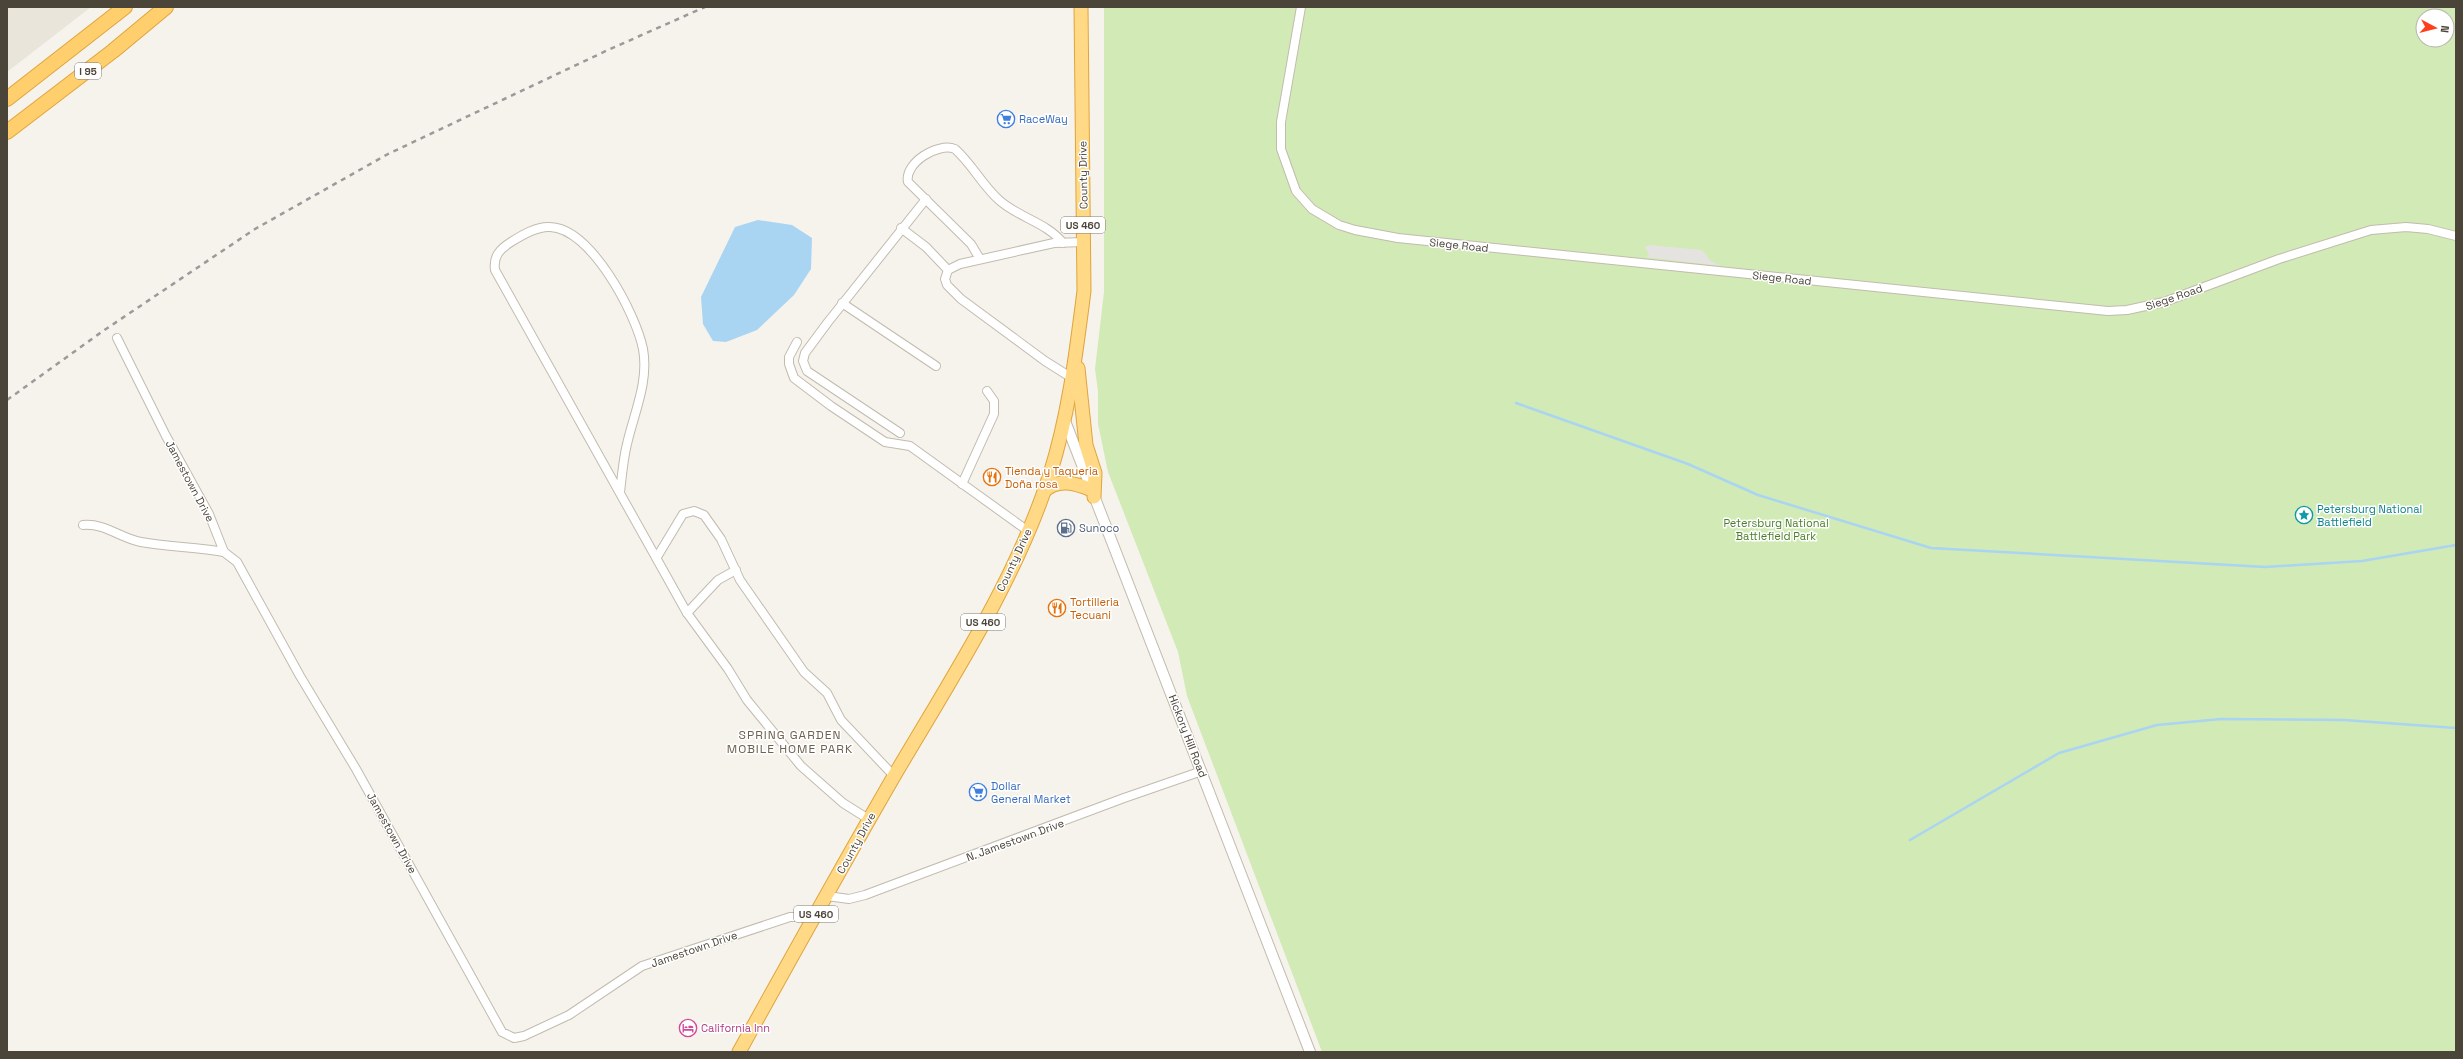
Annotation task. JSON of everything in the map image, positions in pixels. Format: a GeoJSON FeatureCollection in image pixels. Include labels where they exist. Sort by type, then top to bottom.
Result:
{"type":"FeatureCollection","features":[{"type":"Feature","properties":{"kind":"highway","name":"I 95"},"geometry":{"type":"LineString","coordinates":[[7,99],[125,7]]}},
{"type":"Feature","properties":{"kind":"highway","name":"I 95"},"geometry":{"type":"LineString","coordinates":[[7,132],[113,51],[166,7]]}},
{"type":"Feature","properties":{"kind":"highway","name":"County Drive"},"geometry":{"type":"LineString","coordinates":[[739,1052],[894,776],[990,610],[1028,531],[1044,491],[1065,420],[1076,350],[1084,284],[1081,7]]}},
{"type":"Feature","properties":{"kind":"highway"},"geometry":{"type":"LineString","coordinates":[[1044,491],[1049,486],[1064,482],[1093,493],[1095,473],[1086,445],[1076,350]]}},
{"type":"Feature","properties":{"kind":"street","name":"Siege Road"},"geometry":{"type":"LineString","coordinates":[[1301,7],[1281,122],[1281,149],[1291,182],[1304,202],[1321,216],[1355,230],[1398,238],[1533,253],[2108,311],[2127,310],[2164,302],[2279,259],[2370,230],[2406,228],[2428,229],[2456,236]]}},
{"type":"Feature","properties":{"kind":"street"},"geometry":{"type":"LineString","coordinates":[[980,258],[971,244],[908,182],[909,174],[921,158],[930,151],[939,147],[949,146],[958,152],[998,200],[1014,212],[1051,231],[1063,242]]}},
{"type":"Feature","properties":{"kind":"street"},"geometry":{"type":"LineString","coordinates":[[900,432],[838,392],[804,366],[805,353],[842,303],[901,228],[926,199]]}},
{"type":"Feature","properties":{"kind":"street"},"geometry":{"type":"LineString","coordinates":[[620,492],[627,444],[644,376],[643,350],[640,336],[635,321],[607,273],[590,249],[571,234],[559,228],[542,227],[502,247],[495,257],[495,270],[687,613],[728,668],[747,700],[801,766],[843,803],[870,820]]}},
{"type":"Feature","properties":{"kind":"street"},"geometry":{"type":"LineString","coordinates":[[901,228],[926,247],[948,270]]}},
{"type":"Feature","properties":{"kind":"street"},"geometry":{"type":"LineString","coordinates":[[1072,378],[1045,361],[961,299],[947,285],[945,279],[948,270],[960,264],[980,258],[1063,242],[1084,242]]}},
{"type":"Feature","properties":{"kind":"street"},"geometry":{"type":"LineString","coordinates":[[842,303],[936,366]]}},
{"type":"Feature","properties":{"kind":"street","name":"Jamestown Drive"},"geometry":{"type":"LineString","coordinates":[[117,338],[166,436],[209,514],[224,552],[237,562],[300,676],[356,769],[497,1026],[508,1036],[524,1036],[569,1015],[642,966],[790,917],[802,916],[812,921]]}},
{"type":"Feature","properties":{"kind":"street"},"geometry":{"type":"LineString","coordinates":[[797,342],[789,357],[790,372],[794,378],[831,406],[885,442],[910,446],[1028,531]]}},
{"type":"Feature","properties":{"kind":"street"},"geometry":{"type":"LineString","coordinates":[[962,484],[994,414],[994,401],[987,391]]}},
{"type":"Feature","properties":{"kind":"street","name":"Hickory Hill Road"},"geometry":{"type":"LineString","coordinates":[[1065,420],[1310,1052]]}},
{"type":"Feature","properties":{"kind":"street"},"geometry":{"type":"LineString","coordinates":[[657,557],[683,514],[694,511],[704,515],[712,525],[736,570],[804,672],[828,693],[841,720],[894,776]]}},
{"type":"Feature","properties":{"kind":"street"},"geometry":{"type":"LineString","coordinates":[[83,525],[101,526],[118,535],[141,542],[224,552]]}},
{"type":"Feature","properties":{"kind":"street"},"geometry":{"type":"LineString","coordinates":[[687,613],[718,580],[736,570]]}},
{"type":"Feature","properties":{"kind":"street","name":"N. Jamestown Drive"},"geometry":{"type":"LineString","coordinates":[[827,896],[849,899],[866,894],[1150,788],[1202,771]]}},
{"type":"Feature","properties":{"kind":"shaded area"},"geometry":{"type":"Polygon","coordinates":[[[7,7],[91,7],[7,72],[7,7]]]}},
{"type":"Feature","properties":{"kind":"shaded area"},"geometry":{"type":"Polygon","coordinates":[[[1649,245],[1702,250],[1711,261],[1721,266],[1645,257],[1649,255],[1645,247],[1649,245]]]}},
{"type":"Feature","properties":{"kind":"green space","name":"Petersburg National Battlefield Park"},"geometry":{"type":"Polygon","coordinates":[[[1104,7],[2456,7],[2456,1052],[1322,1052],[1187,696],[1178,652],[1108,472],[1098,424],[1098,391],[1095,369],[1104,292],[1104,7]]]}},
{"type":"Feature","properties":{"kind":"water"},"geometry":{"type":"Polygon","coordinates":[[[758,220],[792,225],[812,238],[811,269],[794,295],[757,330],[726,342],[713,341],[703,324],[701,297],[735,227],[758,220]]]}},
{"type":"Feature","properties":{"kind":"waterway"},"geometry":{"type":"LineString","coordinates":[[1516,403],[1688,464],[1758,495],[1931,548],[2265,567],[2362,561],[2456,545]]}},
{"type":"Feature","properties":{"kind":"waterway"},"geometry":{"type":"LineString","coordinates":[[1910,840],[2059,753],[2157,725],[2221,719],[2344,720],[2456,728]]}},
{"type":"Feature","properties":{"kind":"railway"},"geometry":{"type":"LineString","coordinates":[[7,400],[103,331],[255,229],[388,154],[608,50],[705,7]]}},
{"type":"Feature","properties":{"kind":"place","name":"RaceWay"},"geometry":{"type":"Point","coordinates":[1006,119]}},
{"type":"Feature","properties":{"kind":"place","name":"Tienda y Taqueria Doña rosa"},"geometry":{"type":"Point","coordinates":[992,477]}},
{"type":"Feature","properties":{"kind":"place","name":"Petersburg National Battlefield"},"geometry":{"type":"Point","coordinates":[2304,515]}},
{"type":"Feature","properties":{"kind":"place","name":"Sunoco"},"geometry":{"type":"Point","coordinates":[1066,528]}},
{"type":"Feature","properties":{"kind":"place","name":"Tortilleria Tecuani"},"geometry":{"type":"Point","coordinates":[1057,608]}},
{"type":"Feature","properties":{"kind":"place","name":"Dollar General Market"},"geometry":{"type":"Point","coordinates":[978,792]}},
{"type":"Feature","properties":{"kind":"place","name":"California Inn"},"geometry":{"type":"Point","coordinates":[688,1028]}},
{"type":"Feature","properties":{"kind":"district","name":"SPRING GARDEN MOBILE HOME PARK"},"geometry":{"type":"Point","coordinates":[790,742]}}]}
